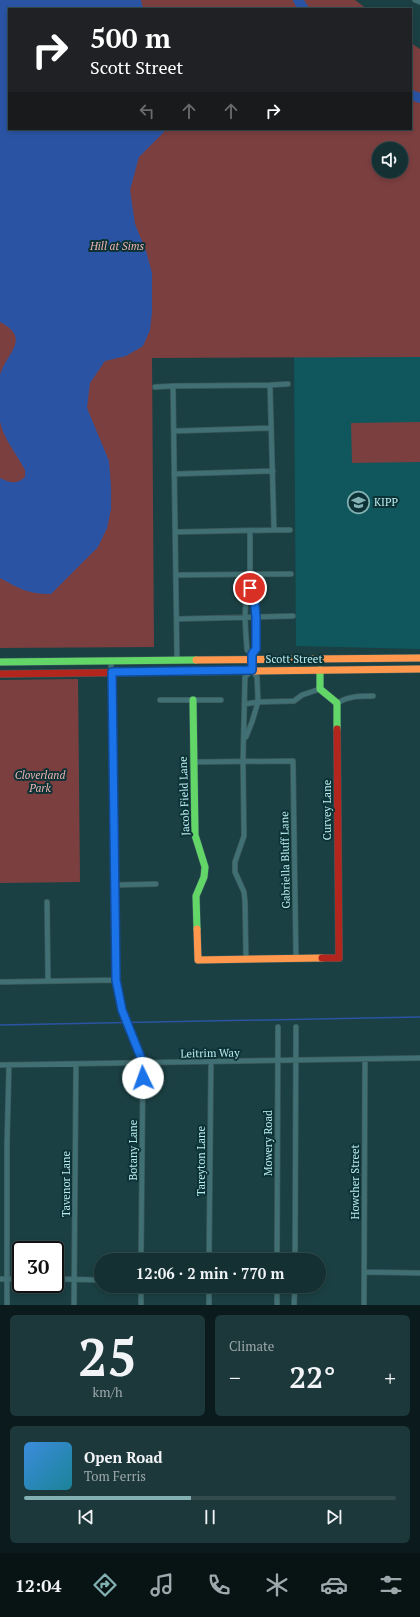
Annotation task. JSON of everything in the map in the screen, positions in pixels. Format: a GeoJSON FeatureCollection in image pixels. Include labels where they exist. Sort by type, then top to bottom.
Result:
{"type":"FeatureCollection","features":[{"type":"Feature","properties":{"kind":"main road","name":"Scott Street"},"geometry":{"type":"LineString","coordinates":[[0,662],[177,660],[252,657],[374,659],[420,658]]}},
{"type":"Feature","properties":{"kind":"main road"},"geometry":{"type":"LineString","coordinates":[[374,659],[374,670]]}},
{"type":"Feature","properties":{"kind":"main road"},"geometry":{"type":"LineString","coordinates":[[11,661],[12,673]]}},
{"type":"Feature","properties":{"kind":"main road","name":"Scott Street"},"geometry":{"type":"LineString","coordinates":[[0,674],[420,669]]}},
{"type":"Feature","properties":{"kind":"main road"},"geometry":{"type":"LineString","coordinates":[[320,670],[320,689],[337,703]]}},
{"type":"Feature","properties":{"kind":"main road","name":"Jacob Field Lane"},"geometry":{"type":"LineString","coordinates":[[193,700],[195,838],[204,861],[205,873],[196,896],[198,960],[246,959]]}},
{"type":"Feature","properties":{"kind":"main road","name":"Curvey Lane"},"geometry":{"type":"LineString","coordinates":[[296,958],[339,958],[337,703]]}},
{"type":"Feature","properties":{"kind":"main road"},"geometry":{"type":"LineString","coordinates":[[246,959],[296,958]]}},
{"type":"Feature","properties":{"kind":"street"},"geometry":{"type":"LineString","coordinates":[[415,0],[420,2]]}},
{"type":"Feature","properties":{"kind":"street"},"geometry":{"type":"LineString","coordinates":[[155,387],[288,384]]}},
{"type":"Feature","properties":{"kind":"street"},"geometry":{"type":"LineString","coordinates":[[270,385],[274,530]]}},
{"type":"Feature","properties":{"kind":"street"},"geometry":{"type":"LineString","coordinates":[[173,386],[177,575],[177,660]]}},
{"type":"Feature","properties":{"kind":"street"},"geometry":{"type":"LineString","coordinates":[[174,431],[271,428]]}},
{"type":"Feature","properties":{"kind":"street"},"geometry":{"type":"LineString","coordinates":[[174,474],[273,471]]}},
{"type":"Feature","properties":{"kind":"street"},"geometry":{"type":"LineString","coordinates":[[176,532],[290,530]]}},
{"type":"Feature","properties":{"kind":"street"},"geometry":{"type":"LineString","coordinates":[[244,740],[252,722],[258,702],[258,677],[252,670],[252,657],[256,649],[256,617],[254,596],[250,588],[250,531]]}},
{"type":"Feature","properties":{"kind":"street"},"geometry":{"type":"LineString","coordinates":[[177,575],[291,574]]}},
{"type":"Feature","properties":{"kind":"street"},"geometry":{"type":"LineString","coordinates":[[250,588],[246,596],[246,633],[247,650],[252,657]]}},
{"type":"Feature","properties":{"kind":"street"},"geometry":{"type":"LineString","coordinates":[[177,619],[293,616]]}},
{"type":"Feature","properties":{"kind":"street"},"geometry":{"type":"LineString","coordinates":[[246,633],[256,633]]}},
{"type":"Feature","properties":{"kind":"street","name":"Botany Lane"},"geometry":{"type":"LineString","coordinates":[[111,660],[116,980],[120,1004],[143,1063],[141,1253]]}},
{"type":"Feature","properties":{"kind":"street"},"geometry":{"type":"LineString","coordinates":[[246,959],[244,892],[235,872],[235,862],[244,836],[243,761],[245,677],[252,670]]}},
{"type":"Feature","properties":{"kind":"street"},"geometry":{"type":"LineString","coordinates":[[245,704],[258,702],[294,701],[302,695],[320,689]]}},
{"type":"Feature","properties":{"kind":"street"},"geometry":{"type":"LineString","coordinates":[[337,703],[353,696],[373,696]]}},
{"type":"Feature","properties":{"kind":"street"},"geometry":{"type":"LineString","coordinates":[[160,700],[221,700]]}},
{"type":"Feature","properties":{"kind":"street"},"geometry":{"type":"LineString","coordinates":[[194,762],[243,761]]}},
{"type":"Feature","properties":{"kind":"street","name":"Gabriella Bluff Lane"},"geometry":{"type":"LineString","coordinates":[[243,761],[293,761],[296,958]]}},
{"type":"Feature","properties":{"kind":"street"},"geometry":{"type":"LineString","coordinates":[[115,885],[156,884]]}},
{"type":"Feature","properties":{"kind":"street"},"geometry":{"type":"LineString","coordinates":[[47,902],[48,981]]}},
{"type":"Feature","properties":{"kind":"street"},"geometry":{"type":"LineString","coordinates":[[0,982],[116,980]]}},
{"type":"Feature","properties":{"kind":"street","name":"Mowery Road"},"geometry":{"type":"LineString","coordinates":[[277,1253],[278,1027]]}},
{"type":"Feature","properties":{"kind":"street"},"geometry":{"type":"LineString","coordinates":[[295,1253],[296,1027]]}},
{"type":"Feature","properties":{"kind":"street","name":"Leitrim Way"},"geometry":{"type":"LineString","coordinates":[[0,1065],[420,1058]]}},
{"type":"Feature","properties":{"kind":"street","name":"Howcher Street"},"geometry":{"type":"LineString","coordinates":[[364,1305],[365,1059]]}},
{"type":"Feature","properties":{"kind":"street","name":"Tareyton Lane"},"geometry":{"type":"LineString","coordinates":[[209,1253],[211,1062]]}},
{"type":"Feature","properties":{"kind":"street","name":"Tavenor Lane"},"geometry":{"type":"LineString","coordinates":[[74,1305],[76,1064]]}},
{"type":"Feature","properties":{"kind":"street"},"geometry":{"type":"LineString","coordinates":[[7,1305],[7,1143],[9,1065]]}},
{"type":"Feature","properties":{"kind":"street"},"geometry":{"type":"LineString","coordinates":[[364,1272],[420,1273]]}},
{"type":"Feature","properties":{"kind":"street"},"geometry":{"type":"LineString","coordinates":[[0,1279],[12,1279]]}},
{"type":"Feature","properties":{"kind":"street"},"geometry":{"type":"LineString","coordinates":[[64,1279],[94,1280]]}},
{"type":"Feature","properties":{"kind":"street"},"geometry":{"type":"LineString","coordinates":[[141,1293],[141,1305]]}},
{"type":"Feature","properties":{"kind":"street"},"geometry":{"type":"LineString","coordinates":[[209,1293],[209,1305]]}},
{"type":"Feature","properties":{"kind":"street"},"geometry":{"type":"LineString","coordinates":[[276,1305],[277,1293]]}},
{"type":"Feature","properties":{"kind":"street"},"geometry":{"type":"LineString","coordinates":[[294,1305],[295,1293]]}},
{"type":"Feature","properties":{"kind":"shaded area","name":"KIPP"},"geometry":{"type":"Polygon","coordinates":[[[294,357],[420,357],[420,649],[296,646],[294,357]]]}},
{"type":"Feature","properties":{"kind":"green space","name":"Hill at Sims"},"geometry":{"type":"Polygon","coordinates":[[[0,0],[355,0],[366,8],[8,8],[8,130],[412,130],[412,44],[420,49],[420,357],[152,358],[154,647],[0,648],[0,0]]]}},
{"type":"Feature","properties":{"kind":"green space"},"geometry":{"type":"Polygon","coordinates":[[[420,422],[420,462],[352,463],[351,423],[420,422]]]}},
{"type":"Feature","properties":{"kind":"green space","name":"Cloverland Park"},"geometry":{"type":"Polygon","coordinates":[[[78,679],[80,882],[0,883],[0,680],[78,679]]]}},
{"type":"Feature","properties":{"kind":"water"},"geometry":{"type":"Polygon","coordinates":[[[0,0],[141,0],[143,8],[8,8],[8,130],[166,130],[139,157],[130,190],[135,224],[146,251],[152,273],[152,312],[150,330],[143,346],[126,356],[105,361],[90,383],[87,408],[109,461],[111,509],[107,528],[98,547],[51,594],[36,593],[24,590],[0,578],[0,478],[10,482],[16,482],[25,477],[25,470],[1,427],[0,375],[16,341],[15,334],[10,328],[0,322],[0,0]]]}},
{"type":"Feature","properties":{"kind":"waterway"},"geometry":{"type":"LineString","coordinates":[[298,0],[303,8]]}},
{"type":"Feature","properties":{"kind":"waterway"},"geometry":{"type":"LineString","coordinates":[[412,95],[420,98]]}},
{"type":"Feature","properties":{"kind":"waterway"},"geometry":{"type":"LineString","coordinates":[[0,1025],[420,1017]]}},
{"type":"Feature","properties":{"kind":"traffic: fast"},"geometry":{"type":"LineString","coordinates":[[0,662],[196,660]]}},
{"type":"Feature","properties":{"kind":"traffic: fast"},"geometry":{"type":"LineString","coordinates":[[320,670],[320,689],[337,703],[337,729]]}},
{"type":"Feature","properties":{"kind":"traffic: fast"},"geometry":{"type":"LineString","coordinates":[[193,700],[195,835],[205,867],[204,877],[196,896],[197,929]]}},
{"type":"Feature","properties":{"kind":"traffic: slow"},"geometry":{"type":"LineString","coordinates":[[196,660],[420,658]]}},
{"type":"Feature","properties":{"kind":"traffic: slow"},"geometry":{"type":"LineString","coordinates":[[165,672],[420,669]]}},
{"type":"Feature","properties":{"kind":"traffic: slow"},"geometry":{"type":"LineString","coordinates":[[197,929],[198,960],[322,958]]}},
{"type":"Feature","properties":{"kind":"traffic: jam"},"geometry":{"type":"LineString","coordinates":[[0,674],[165,672]]}},
{"type":"Feature","properties":{"kind":"traffic: jam"},"geometry":{"type":"LineString","coordinates":[[322,958],[339,958],[337,729]]}},
{"type":"Feature","properties":{"kind":"place","name":"KIPP"},"geometry":{"type":"Point","coordinates":[358,502]}},
{"type":"Feature","properties":{"kind":"route"},"geometry":{"type":"LineString","coordinates":[[143,1078],[143,1063],[141,1054],[122,1010],[116,980],[112,672],[252,670],[252,654],[256,649],[256,617],[254,596],[250,588]]}}]}
